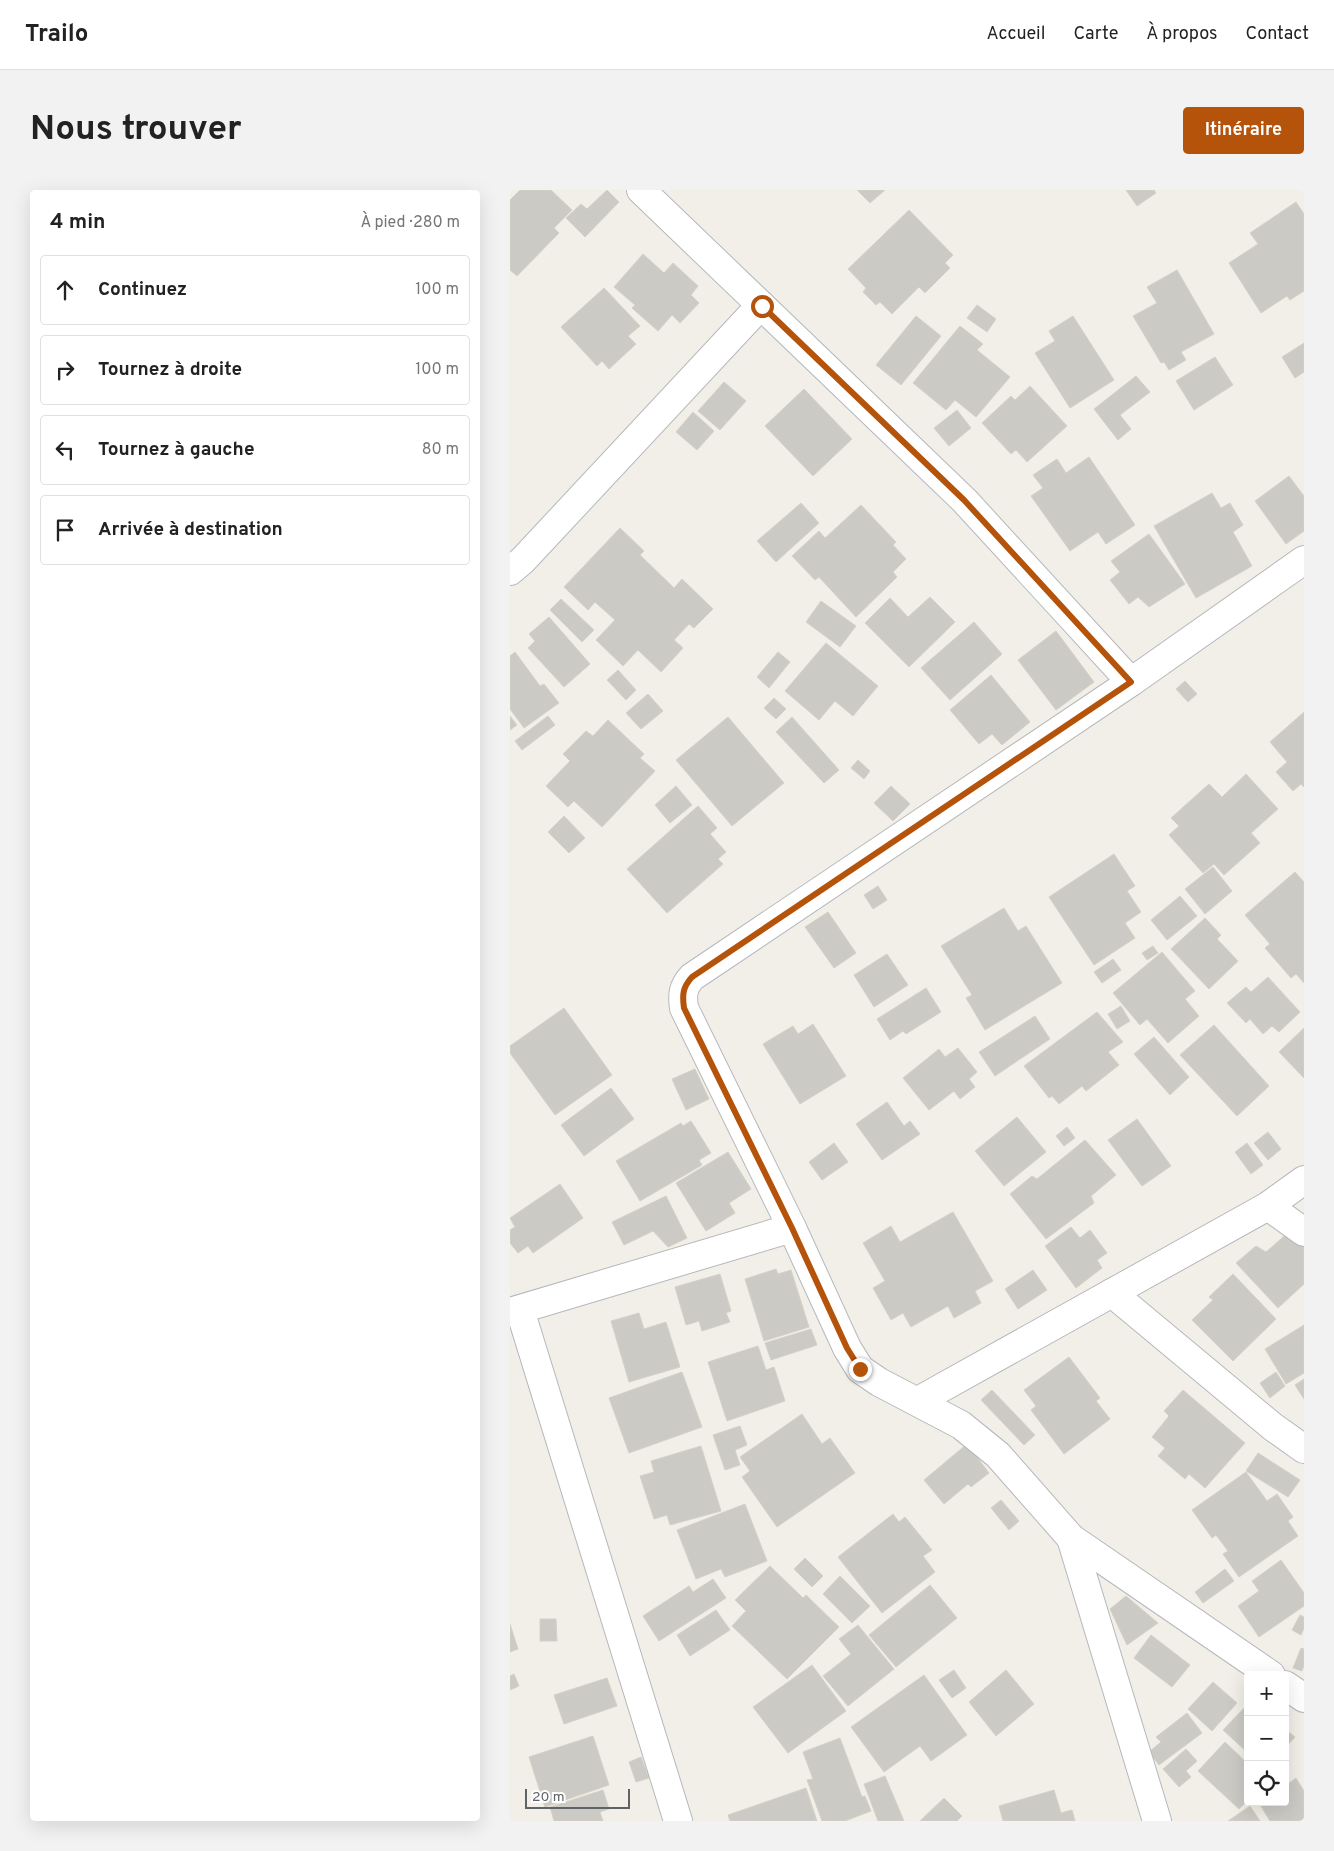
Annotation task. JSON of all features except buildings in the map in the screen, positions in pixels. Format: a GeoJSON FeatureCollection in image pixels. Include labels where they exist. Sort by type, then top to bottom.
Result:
{"type":"FeatureCollection","features":[{"type":"Feature","properties":{"kind":"street"},"geometry":{"type":"LineString","coordinates":[[641,190],[964,500],[1131,682]]}},
{"type":"Feature","properties":{"kind":"street"},"geometry":{"type":"LineString","coordinates":[[514,558],[762,306]]}},
{"type":"Feature","properties":{"kind":"street"},"geometry":{"type":"LineString","coordinates":[[1265,1671],[1071,1538],[998,1455],[961,1425],[879,1382],[860,1369],[847,1348],[792,1228],[684,1008],[682,996],[684,986],[700,971],[1131,682],[1304,560]]}},
{"type":"Feature","properties":{"kind":"street"},"geometry":{"type":"LineString","coordinates":[[918,1401],[1268,1206],[1304,1180]]}},
{"type":"Feature","properties":{"kind":"street"},"geometry":{"type":"LineString","coordinates":[[1268,1206],[1304,1232]]}},
{"type":"Feature","properties":{"kind":"street"},"geometry":{"type":"LineString","coordinates":[[678,1821],[515,1311],[792,1228]]}},
{"type":"Feature","properties":{"kind":"street"},"geometry":{"type":"LineString","coordinates":[[1112,1293],[1273,1427],[1304,1449]]}},
{"type":"Feature","properties":{"kind":"street"},"geometry":{"type":"LineString","coordinates":[[1071,1538],[1158,1821]]}},
{"type":"Feature","properties":{"kind":"street"},"geometry":{"type":"LineString","coordinates":[[1289,1688],[1304,1698]]}},
{"type":"Feature","properties":{"kind":"route"},"geometry":{"type":"LineString","coordinates":[[762,306],[964,500],[1131,682],[692,977],[684,986],[682,996],[684,1008],[792,1228],[847,1348],[860,1369]]}}]}
